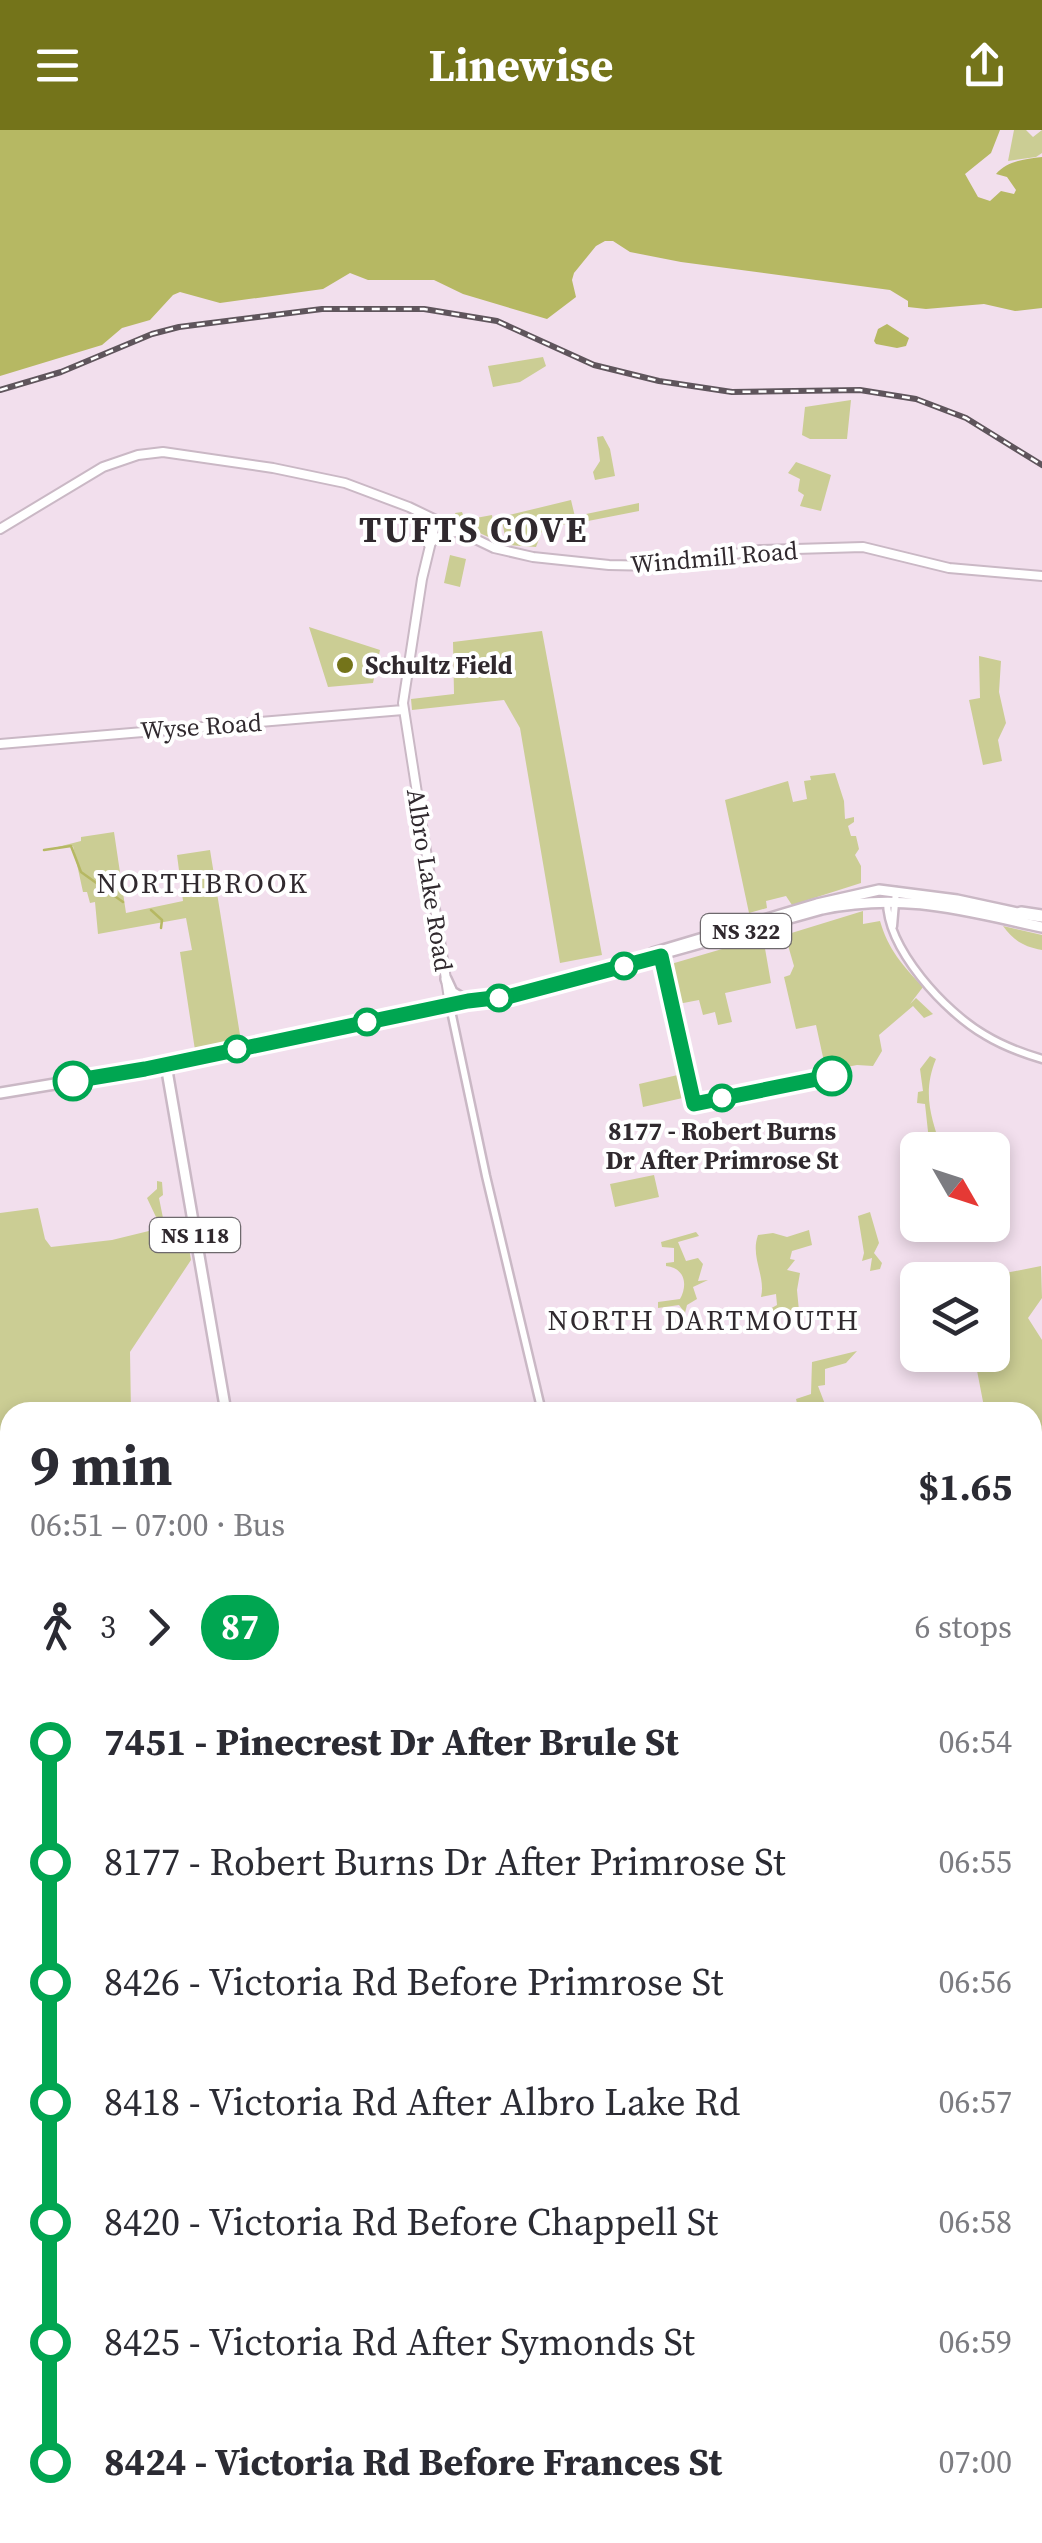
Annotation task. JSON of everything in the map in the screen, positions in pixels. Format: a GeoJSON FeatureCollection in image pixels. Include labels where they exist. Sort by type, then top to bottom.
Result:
{"type":"FeatureCollection","features":[{"type":"Feature","properties":{"kind":"highway"},"geometry":{"type":"LineString","coordinates":[[1021,913],[1042,917]]}},
{"type":"Feature","properties":{"kind":"main road","name":"Windmill Road"},"geometry":{"type":"LineString","coordinates":[[0,528],[103,467],[138,455],[164,452],[331,480],[384,497],[494,548],[609,565],[658,566],[760,550],[863,547],[950,568],[1042,576]]}},
{"type":"Feature","properties":{"kind":"main road","name":"Albro Lake Road"},"geometry":{"type":"LineString","coordinates":[[436,520],[404,680],[403,710],[450,1005]]}},
{"type":"Feature","properties":{"kind":"main road"},"geometry":{"type":"LineString","coordinates":[[429,545],[457,531]]}},
{"type":"Feature","properties":{"kind":"main road","name":"Wyse Road"},"geometry":{"type":"LineString","coordinates":[[0,744],[403,710]]}},
{"type":"Feature","properties":{"kind":"main road","name":"NS 322"},"geometry":{"type":"LineString","coordinates":[[0,1093],[145,1069],[468,1001],[511,996],[822,910],[892,896],[1021,913]]}},
{"type":"Feature","properties":{"kind":"main road","name":"NS 322"},"geometry":{"type":"LineString","coordinates":[[892,896],[1042,927]]}},
{"type":"Feature","properties":{"kind":"main road"},"geometry":{"type":"LineString","coordinates":[[446,979],[452,992],[468,1001]]}},
{"type":"Feature","properties":{"kind":"main road","name":"NS 118"},"geometry":{"type":"LineString","coordinates":[[166,1064],[224,1402]]}},
{"type":"Feature","properties":{"kind":"main road"},"geometry":{"type":"LineString","coordinates":[[145,1069],[168,1078]]}},
{"type":"Feature","properties":{"kind":"street"},"geometry":{"type":"LineString","coordinates":[[892,896],[893,932],[902,952],[969,1024],[1004,1046],[1042,1059]]}},
{"type":"Feature","properties":{"kind":"street","name":"Albro Lake Road"},"geometry":{"type":"LineString","coordinates":[[450,1005],[540,1402]]}},
{"type":"Feature","properties":{"kind":"green space"},"geometry":{"type":"Polygon","coordinates":[[[1014,130],[1026,130],[1033,137],[1042,130],[1042,153],[1008,161],[1014,130]]]}},
{"type":"Feature","properties":{"kind":"green space"},"geometry":{"type":"Polygon","coordinates":[[[543,357],[546,366],[520,382],[493,387],[488,366],[543,357]]]}},
{"type":"Feature","properties":{"kind":"green space"},"geometry":{"type":"Polygon","coordinates":[[[851,400],[847,439],[810,439],[802,435],[805,407],[851,400]]]}},
{"type":"Feature","properties":{"kind":"green space"},"geometry":{"type":"Polygon","coordinates":[[[603,436],[615,476],[595,480],[593,472],[600,461],[597,437],[603,436]]]}},
{"type":"Feature","properties":{"kind":"green space"},"geometry":{"type":"Polygon","coordinates":[[[796,462],[831,475],[821,511],[800,506],[804,495],[798,491],[800,479],[788,473],[796,462]]]}},
{"type":"Feature","properties":{"kind":"green space"},"geometry":{"type":"Polygon","coordinates":[[[571,500],[576,521],[542,531],[536,547],[507,545],[501,517],[571,500]]]}},
{"type":"Feature","properties":{"kind":"green space"},"geometry":{"type":"Polygon","coordinates":[[[639,503],[639,511],[588,521],[586,514],[639,503]]]}},
{"type":"Feature","properties":{"kind":"green space"},"geometry":{"type":"Polygon","coordinates":[[[462,512],[465,520],[492,515],[495,540],[451,520],[457,518],[455,513],[462,512]]]}},
{"type":"Feature","properties":{"kind":"green space"},"geometry":{"type":"Polygon","coordinates":[[[450,555],[466,559],[460,587],[444,583],[450,555]]]}},
{"type":"Feature","properties":{"kind":"green space"},"geometry":{"type":"Polygon","coordinates":[[[309,627],[380,650],[373,683],[328,687],[309,627]]]}},
{"type":"Feature","properties":{"kind":"green space"},"geometry":{"type":"Polygon","coordinates":[[[542,631],[602,955],[560,963],[520,728],[504,700],[412,710],[411,699],[454,694],[453,642],[542,631]]]}},
{"type":"Feature","properties":{"kind":"green space"},"geometry":{"type":"Polygon","coordinates":[[[979,656],[1001,661],[999,692],[1006,723],[998,740],[1002,761],[983,765],[969,700],[980,698],[979,656]]]}},
{"type":"Feature","properties":{"kind":"green space"},"geometry":{"type":"Polygon","coordinates":[[[835,773],[845,819],[854,817],[848,826],[859,849],[855,855],[861,866],[861,883],[792,905],[786,896],[766,901],[767,908],[749,913],[725,800],[788,781],[793,802],[807,799],[804,781],[811,780],[810,776],[835,773]]]}},
{"type":"Feature","properties":{"kind":"green space"},"geometry":{"type":"Polygon","coordinates":[[[114,832],[126,913],[183,901],[177,855],[210,850],[241,1041],[195,1050],[180,952],[192,950],[186,918],[98,934],[95,902],[90,903],[87,892],[83,892],[73,846],[46,850],[81,841],[81,837],[114,832]]]}},
{"type":"Feature","properties":{"kind":"green space"},"geometry":{"type":"Polygon","coordinates":[[[863,911],[863,924],[880,921],[897,957],[923,987],[910,1004],[916,998],[933,1014],[924,1018],[913,1006],[879,1035],[882,1051],[873,1066],[826,1071],[816,1025],[796,1029],[784,977],[790,975],[794,966],[785,935],[863,911]]]}},
{"type":"Feature","properties":{"kind":"green space"},"geometry":{"type":"Polygon","coordinates":[[[1003,926],[1042,935],[1042,950],[1020,942],[1003,926]]]}},
{"type":"Feature","properties":{"kind":"green space"},"geometry":{"type":"Polygon","coordinates":[[[763,937],[771,983],[725,993],[732,1022],[718,1025],[715,1012],[703,1015],[699,1000],[678,1004],[671,964],[763,937]]]}},
{"type":"Feature","properties":{"kind":"green space"},"geometry":{"type":"Polygon","coordinates":[[[930,1056],[936,1059],[929,1083],[936,1132],[928,1132],[925,1104],[917,1103],[918,1092],[923,1091],[920,1069],[930,1056]]]}},
{"type":"Feature","properties":{"kind":"green space"},"geometry":{"type":"Polygon","coordinates":[[[682,1074],[687,1097],[643,1107],[639,1084],[682,1074]]]}},
{"type":"Feature","properties":{"kind":"green space"},"geometry":{"type":"Polygon","coordinates":[[[654,1175],[659,1197],[615,1207],[610,1184],[654,1175]]]}},
{"type":"Feature","properties":{"kind":"green space"},"geometry":{"type":"Polygon","coordinates":[[[157,1181],[162,1182],[163,1195],[159,1198],[164,1223],[185,1223],[191,1260],[130,1352],[131,1402],[0,1402],[0,1213],[38,1208],[45,1239],[51,1247],[112,1240],[157,1229],[147,1198],[157,1189],[157,1181]]]}},
{"type":"Feature","properties":{"kind":"green space"},"geometry":{"type":"Polygon","coordinates":[[[870,1212],[879,1243],[874,1253],[882,1263],[880,1269],[870,1271],[872,1258],[862,1261],[858,1216],[870,1212]]]}},
{"type":"Feature","properties":{"kind":"green space"},"geometry":{"type":"Polygon","coordinates":[[[809,1230],[812,1245],[792,1251],[790,1259],[795,1260],[787,1270],[800,1273],[799,1311],[771,1319],[768,1310],[777,1305],[776,1294],[761,1297],[758,1235],[773,1233],[787,1237],[809,1230]]]}},
{"type":"Feature","properties":{"kind":"green space"},"geometry":{"type":"Polygon","coordinates":[[[696,1232],[699,1236],[678,1242],[686,1261],[698,1258],[703,1264],[698,1281],[708,1280],[693,1287],[697,1299],[687,1305],[685,1313],[679,1305],[658,1308],[658,1302],[680,1299],[684,1288],[681,1274],[666,1266],[674,1262],[674,1248],[662,1247],[661,1242],[696,1232]]]}},
{"type":"Feature","properties":{"kind":"green space"},"geometry":{"type":"Polygon","coordinates":[[[1041,1266],[1042,1298],[1028,1318],[1042,1340],[1042,1402],[983,1402],[977,1372],[1010,1372],[1010,1272],[1041,1266]]]}},
{"type":"Feature","properties":{"kind":"green space"},"geometry":{"type":"Polygon","coordinates":[[[857,1351],[846,1363],[825,1369],[825,1385],[818,1386],[824,1402],[797,1402],[811,1394],[812,1362],[857,1351]]]}},
{"type":"Feature","properties":{"kind":"shaded area"},"geometry":{"type":"Polygon","coordinates":[[[0,130],[1000,130],[991,153],[965,174],[978,197],[990,201],[1001,191],[1014,194],[1016,190],[1007,177],[996,174],[1000,170],[1017,161],[1042,157],[1042,308],[1015,311],[984,304],[908,307],[908,301],[890,290],[681,262],[630,252],[613,241],[605,241],[574,273],[576,297],[547,319],[463,294],[434,280],[368,280],[350,273],[323,289],[220,303],[180,292],[150,320],[122,328],[102,345],[0,376],[0,130]]]}},
{"type":"Feature","properties":{"kind":"shaded area"},"geometry":{"type":"Polygon","coordinates":[[[887,324],[909,338],[906,346],[876,344],[878,329],[887,324]]]}},
{"type":"Feature","properties":{"kind":"waterway"},"geometry":{"type":"LineString","coordinates":[[44,850],[71,846],[81,872],[123,902]]}},
{"type":"Feature","properties":{"kind":"waterway"},"geometry":{"type":"LineString","coordinates":[[151,910],[162,920],[161,928]]}},
{"type":"Feature","properties":{"kind":"railway"},"geometry":{"type":"LineString","coordinates":[[0,390],[61,372],[152,334],[179,327],[322,309],[424,309],[497,321],[594,365],[659,381],[732,392],[860,390],[916,399],[966,418],[1042,465]]}},
{"type":"Feature","properties":{"kind":"bus line","name":"87"},"geometry":{"type":"LineString","coordinates":[[73,1081],[468,1001],[511,996],[661,956],[694,1104],[832,1076]]}},
{"type":"Feature","properties":{"kind":"place","name":"Schultz Field"},"geometry":{"type":"Point","coordinates":[345,665]}},
{"type":"Feature","properties":{"kind":"place","name":"8177 - Robert Burns Dr After Primrose St"},"geometry":{"type":"Point","coordinates":[722,1098]}},
{"type":"Feature","properties":{"kind":"district","name":"TUFTS COVE"},"geometry":{"type":"Point","coordinates":[474,530]}},
{"type":"Feature","properties":{"kind":"district","name":"NORTHBROOK"},"geometry":{"type":"Point","coordinates":[203,883]}},
{"type":"Feature","properties":{"kind":"district","name":"NORTH DARTMOUTH"},"geometry":{"type":"Point","coordinates":[704,1320]}}]}
